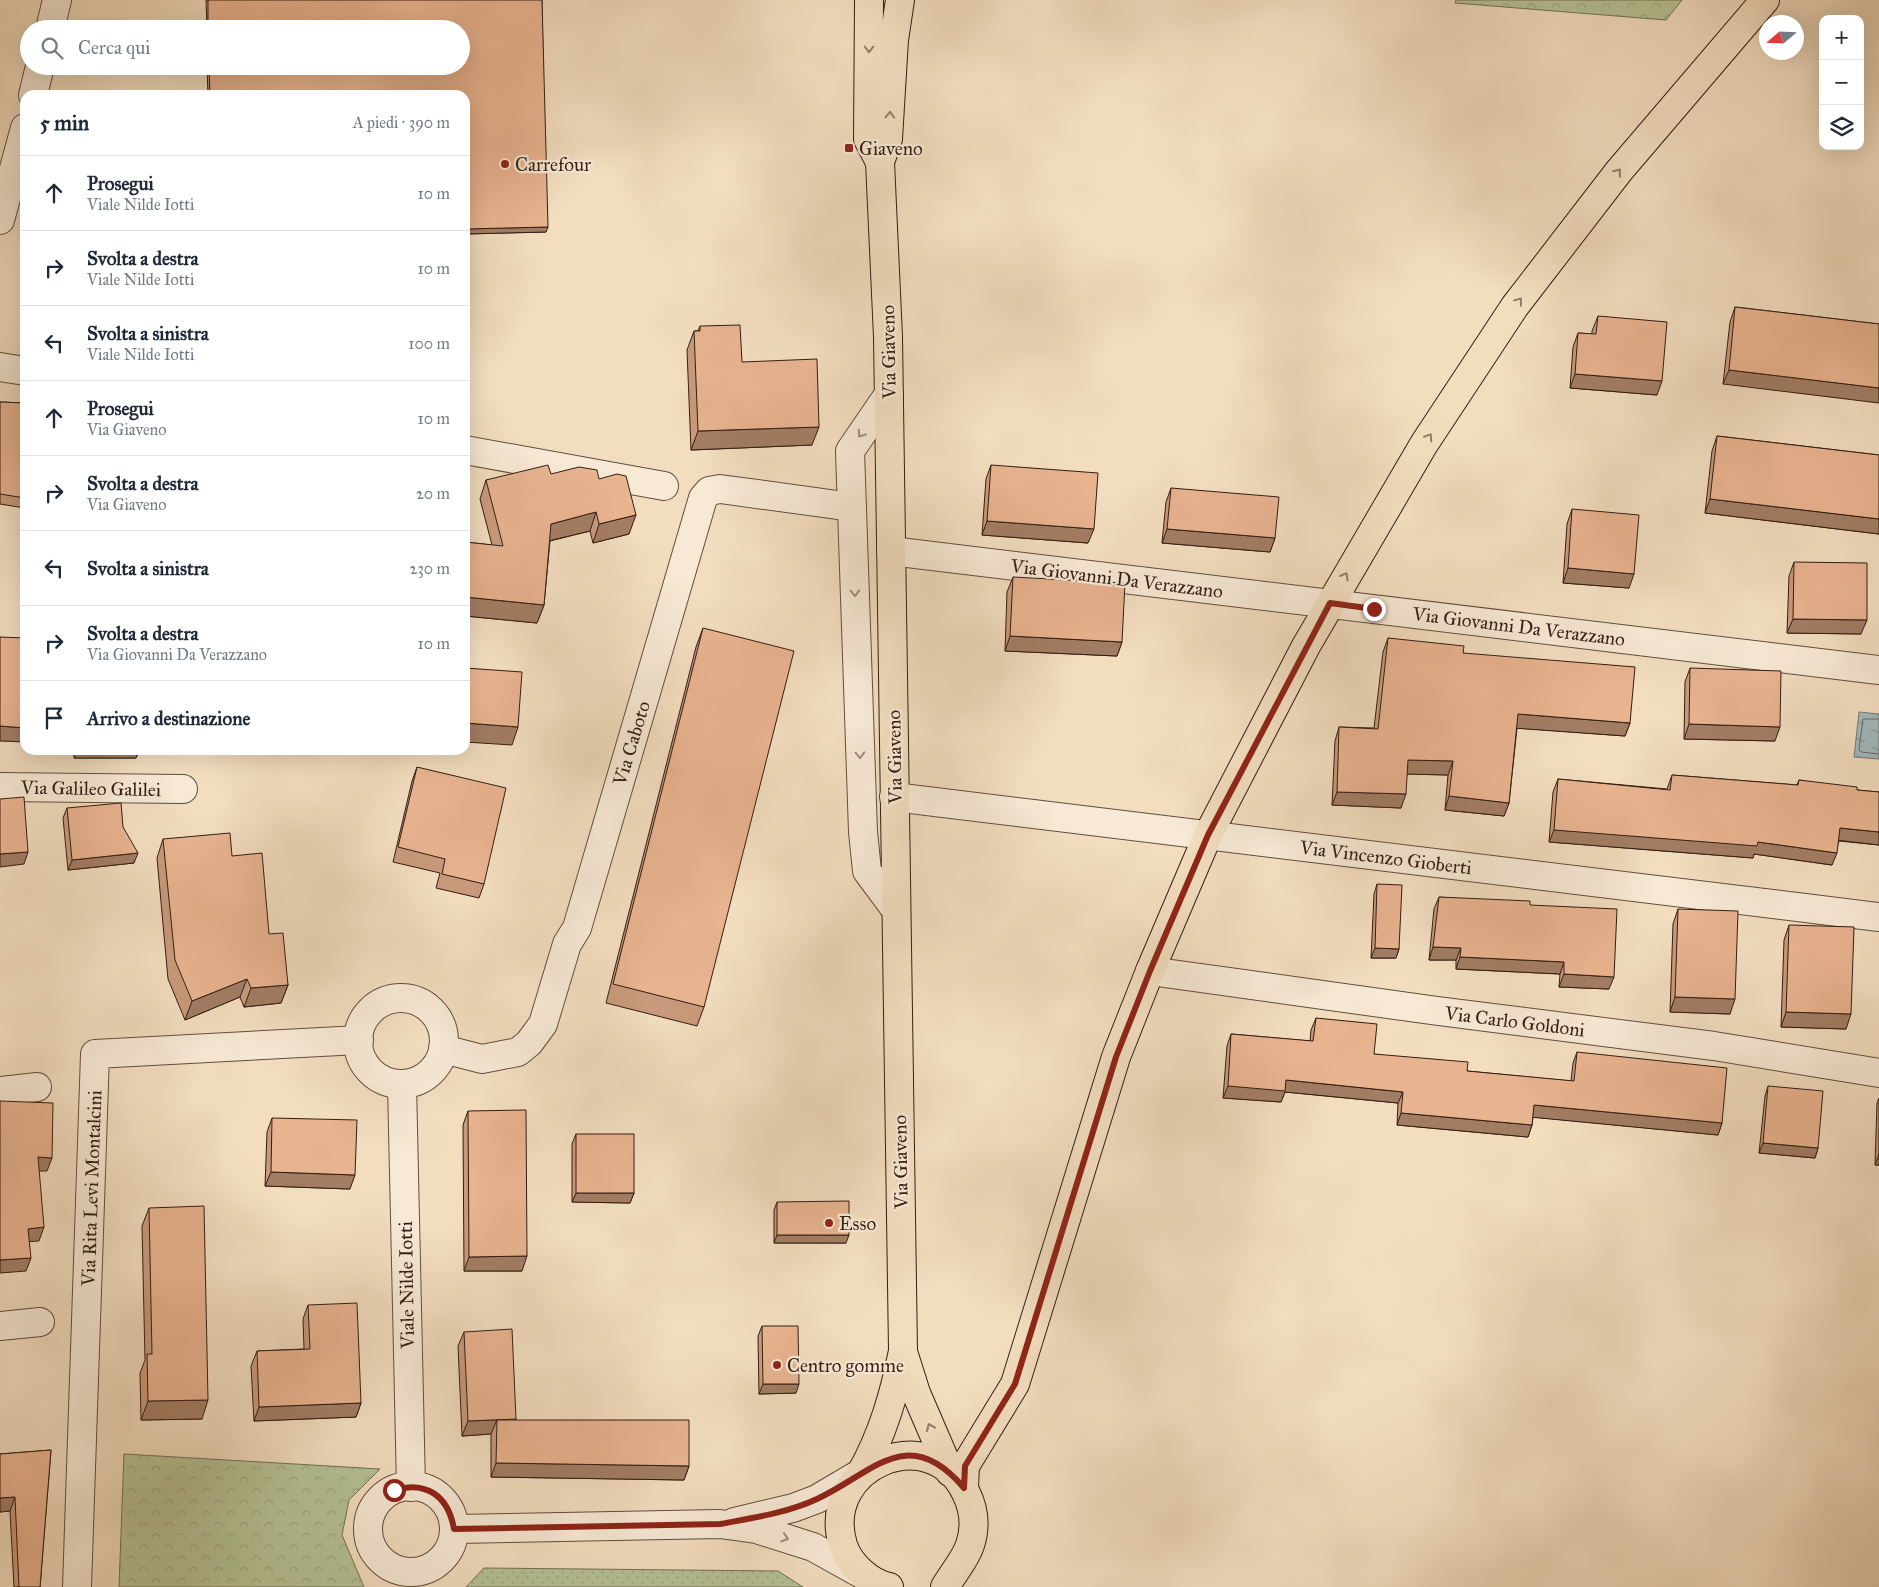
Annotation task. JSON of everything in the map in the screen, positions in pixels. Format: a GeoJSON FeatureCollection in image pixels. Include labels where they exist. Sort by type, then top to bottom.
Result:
{"type":"FeatureCollection","features":[{"type":"Feature","properties":{"kind":"main road","name":"Via Giaveno"},"geometry":{"type":"LineString","coordinates":[[869,0],[868,139],[880,162]]}},
{"type":"Feature","properties":{"kind":"main road","name":"Via Giaveno"},"geometry":{"type":"LineString","coordinates":[[876,1584],[852,1562],[844,1546],[840,1528],[841,1511],[845,1496],[862,1473],[876,1447],[887,1418],[894,1396],[903,1351],[889,394],[880,162],[888,139],[894,40],[900,0]]}},
{"type":"Feature","properties":{"kind":"main road"},"geometry":{"type":"LineString","coordinates":[[957,1480],[1015,1384],[1116,1057],[1150,971],[1208,835],[1330,603],[1424,444],[1515,306],[1619,171],[1765,0]]}},
{"type":"Feature","properties":{"kind":"main road","name":"Via Giaveno"},"geometry":{"type":"LineString","coordinates":[[903,1351],[916,1393],[973,1512],[973,1531],[966,1553],[949,1579],[925,1587]]}},
{"type":"Feature","properties":{"kind":"main road","name":"Via Giaveno"},"geometry":{"type":"LineString","coordinates":[[862,1473],[883,1460],[904,1456],[930,1460],[957,1480]]}},
{"type":"Feature","properties":{"kind":"street"},"geometry":{"type":"LineString","coordinates":[[52,20],[57,0]]}},
{"type":"Feature","properties":{"kind":"street"},"geometry":{"type":"LineString","coordinates":[[34,90],[38,75]]}},
{"type":"Feature","properties":{"kind":"street"},"geometry":{"type":"LineString","coordinates":[[0,220],[20,146]]}},
{"type":"Feature","properties":{"kind":"street"},"geometry":{"type":"LineString","coordinates":[[0,366],[20,370]]}},
{"type":"Feature","properties":{"kind":"street"},"geometry":{"type":"LineString","coordinates":[[889,394],[850,450],[863,832],[867,871],[896,910]]}},
{"type":"Feature","properties":{"kind":"street"},"geometry":{"type":"LineString","coordinates":[[470,451],[664,486]]}},
{"type":"Feature","properties":{"kind":"street","name":"Via Caboto"},"geometry":{"type":"LineString","coordinates":[[444,1049],[482,1059],[518,1052],[529,1043],[543,1024],[567,944],[577,928],[703,498],[709,491],[720,489],[852,507]]}},
{"type":"Feature","properties":{"kind":"street","name":"Via Giovanni Da Verazzano"},"geometry":{"type":"LineString","coordinates":[[891,551],[1879,670]]}},
{"type":"Feature","properties":{"kind":"street","name":"Via Galileo Galilei"},"geometry":{"type":"LineString","coordinates":[[0,787],[183,789]]}},
{"type":"Feature","properties":{"kind":"street","name":"Via Vincenzo Gioberti"},"geometry":{"type":"LineString","coordinates":[[894,796],[1879,916]]}},
{"type":"Feature","properties":{"kind":"street","name":"Via Carlo Goldoni"},"geometry":{"type":"LineString","coordinates":[[1150,971],[1438,1012],[1714,1046],[1879,1074]]}},
{"type":"Feature","properties":{"kind":"street"},"geometry":{"type":"LineString","coordinates":[[392,1000],[410,1000],[427,1008],[440,1022],[444,1049],[436,1067],[429,1074],[421,1080],[402,1084],[383,1080],[374,1075],[363,1059],[359,1040],[363,1022],[375,1008],[392,1000]]}},
{"type":"Feature","properties":{"kind":"street","name":"Via Rita Levi Montalcini"},"geometry":{"type":"LineString","coordinates":[[77,1587],[95,1054],[359,1040]]}},
{"type":"Feature","properties":{"kind":"street","name":"Viale Nilde Iotti"},"geometry":{"type":"LineString","coordinates":[[402,1084],[411,1487]]}},
{"type":"Feature","properties":{"kind":"street"},"geometry":{"type":"LineString","coordinates":[[0,1090],[37,1087]]}},
{"type":"Feature","properties":{"kind":"street"},"geometry":{"type":"LineString","coordinates":[[0,1326],[40,1322]]}},
{"type":"Feature","properties":{"kind":"street"},"geometry":{"type":"LineString","coordinates":[[454,1529],[720,1524],[760,1517],[817,1499],[862,1473]]}},
{"type":"Feature","properties":{"kind":"street"},"geometry":{"type":"LineString","coordinates":[[411,1487],[424,1489],[440,1498],[448,1508],[454,1529],[451,1546],[444,1556],[411,1580],[382,1560],[370,1541],[369,1528],[370,1518],[378,1502],[394,1490],[411,1487]]}},
{"type":"Feature","properties":{"kind":"street"},"geometry":{"type":"LineString","coordinates":[[720,1524],[756,1529],[813,1547],[876,1584]]}},
{"type":"Feature","properties":{"kind":"green space"},"geometry":{"type":"Polygon","coordinates":[[[1456,0],[1682,0],[1666,20],[1455,3],[1456,0]]]}},
{"type":"Feature","properties":{"kind":"green space"},"geometry":{"type":"Polygon","coordinates":[[[124,1454],[380,1469],[349,1500],[342,1535],[364,1587],[119,1587],[124,1454]]]}},
{"type":"Feature","properties":{"kind":"green space"},"geometry":{"type":"Polygon","coordinates":[[[484,1568],[778,1571],[803,1587],[466,1587],[484,1568]]]}},
{"type":"Feature","properties":{"kind":"water"},"geometry":{"type":"Polygon","coordinates":[[[1859,712],[1879,714],[1879,759],[1854,757],[1859,712]]]}},
{"type":"Feature","properties":{"kind":"building","name":"Carrefour"},"geometry":{"type":"Polygon","coordinates":[[[208,0],[542,0],[548,227],[470,229],[470,90],[210,90],[209,75],[470,75],[470,20],[208,20],[208,0]]]}},
{"type":"Feature","properties":{"kind":"building"},"geometry":{"type":"Polygon","coordinates":[[[1735,307],[1879,324],[1879,388],[1729,370],[1735,307]]]}},
{"type":"Feature","properties":{"kind":"building"},"geometry":{"type":"Polygon","coordinates":[[[1598,316],[1667,322],[1662,381],[1575,374],[1578,333],[1596,334],[1598,316]]]}},
{"type":"Feature","properties":{"kind":"building"},"geometry":{"type":"Polygon","coordinates":[[[740,325],[742,362],[817,359],[819,427],[698,431],[694,331],[700,331],[700,326],[740,325]]]}},
{"type":"Feature","properties":{"kind":"building"},"geometry":{"type":"Polygon","coordinates":[[[0,402],[20,403],[20,497],[0,494],[0,402]]]}},
{"type":"Feature","properties":{"kind":"building"},"geometry":{"type":"Polygon","coordinates":[[[1717,436],[1879,455],[1879,519],[1710,499],[1717,436]]]}},
{"type":"Feature","properties":{"kind":"building"},"geometry":{"type":"Polygon","coordinates":[[[548,465],[551,474],[579,467],[597,470],[599,479],[617,474],[626,476],[636,515],[599,524],[596,512],[551,524],[544,605],[470,598],[470,543],[503,546],[486,480],[548,465]]]}},
{"type":"Feature","properties":{"kind":"building"},"geometry":{"type":"Polygon","coordinates":[[[991,465],[1098,473],[1094,529],[987,521],[991,465]]]}},
{"type":"Feature","properties":{"kind":"building"},"geometry":{"type":"Polygon","coordinates":[[[1171,488],[1279,497],[1275,538],[1167,529],[1171,488]]]}},
{"type":"Feature","properties":{"kind":"building"},"geometry":{"type":"Polygon","coordinates":[[[1572,509],[1639,515],[1634,574],[1568,568],[1572,509]]]}},
{"type":"Feature","properties":{"kind":"building"},"geometry":{"type":"Polygon","coordinates":[[[1794,562],[1867,563],[1867,620],[1793,619],[1794,562]]]}},
{"type":"Feature","properties":{"kind":"building"},"geometry":{"type":"Polygon","coordinates":[[[1013,577],[1125,583],[1122,642],[1010,636],[1013,577]]]}},
{"type":"Feature","properties":{"kind":"building"},"geometry":{"type":"Polygon","coordinates":[[[703,628],[794,651],[704,1007],[613,984],[703,628]]]}},
{"type":"Feature","properties":{"kind":"building"},"geometry":{"type":"Polygon","coordinates":[[[0,637],[20,638],[20,728],[0,726],[0,637]]]}},
{"type":"Feature","properties":{"kind":"building"},"geometry":{"type":"Polygon","coordinates":[[[1388,638],[1464,646],[1463,653],[1635,667],[1630,723],[1518,714],[1509,803],[1449,796],[1453,761],[1408,760],[1406,794],[1337,792],[1339,727],[1378,729],[1388,638]]]}},
{"type":"Feature","properties":{"kind":"building"},"geometry":{"type":"Polygon","coordinates":[[[470,668],[522,672],[518,727],[470,723],[470,668]]]}},
{"type":"Feature","properties":{"kind":"building"},"geometry":{"type":"Polygon","coordinates":[[[1690,668],[1781,671],[1780,727],[1689,724],[1690,668]]]}},
{"type":"Feature","properties":{"kind":"building"},"geometry":{"type":"Polygon","coordinates":[[[417,767],[506,788],[484,884],[442,874],[445,859],[398,847],[417,767]]]}},
{"type":"Feature","properties":{"kind":"building"},"geometry":{"type":"Polygon","coordinates":[[[1672,775],[1798,785],[1799,780],[1857,787],[1857,790],[1879,792],[1879,832],[1840,828],[1837,853],[1758,842],[1757,846],[1554,830],[1558,779],[1670,790],[1672,775]]]}},
{"type":"Feature","properties":{"kind":"building"},"geometry":{"type":"Polygon","coordinates":[[[24,797],[28,852],[0,854],[0,799],[24,797]]]}},
{"type":"Feature","properties":{"kind":"building"},"geometry":{"type":"Polygon","coordinates":[[[121,803],[123,827],[138,853],[72,860],[67,808],[121,803]]]}},
{"type":"Feature","properties":{"kind":"building"},"geometry":{"type":"Polygon","coordinates":[[[230,833],[232,856],[262,853],[269,934],[283,933],[288,985],[251,988],[247,979],[192,1001],[175,960],[163,839],[230,833]]]}},
{"type":"Feature","properties":{"kind":"building"},"geometry":{"type":"Polygon","coordinates":[[[1377,884],[1402,885],[1399,949],[1375,948],[1377,884]]]}},
{"type":"Feature","properties":{"kind":"building"},"geometry":{"type":"Polygon","coordinates":[[[1439,897],[1530,901],[1530,905],[1617,909],[1614,977],[1564,974],[1564,962],[1460,957],[1461,948],[1433,947],[1439,897]]]}},
{"type":"Feature","properties":{"kind":"building"},"geometry":{"type":"Polygon","coordinates":[[[1678,909],[1738,911],[1735,999],[1675,997],[1678,909]]]}},
{"type":"Feature","properties":{"kind":"building"},"geometry":{"type":"Polygon","coordinates":[[[1789,925],[1854,927],[1851,1014],[1786,1012],[1789,925]]]}},
{"type":"Feature","properties":{"kind":"building"},"geometry":{"type":"Polygon","coordinates":[[[1316,1018],[1377,1024],[1374,1054],[1468,1062],[1467,1071],[1574,1081],[1577,1052],[1727,1068],[1722,1123],[1534,1105],[1532,1125],[1401,1113],[1403,1092],[1286,1080],[1285,1091],[1228,1086],[1231,1034],[1313,1041],[1316,1018]]]}},
{"type":"Feature","properties":{"kind":"building"},"geometry":{"type":"Polygon","coordinates":[[[1768,1086],[1823,1091],[1818,1148],[1763,1143],[1768,1086]]]}},
{"type":"Feature","properties":{"kind":"building"},"geometry":{"type":"Polygon","coordinates":[[[0,1101],[53,1103],[52,1158],[38,1157],[44,1227],[28,1229],[31,1258],[0,1260],[0,1101]]]}},
{"type":"Feature","properties":{"kind":"building"},"geometry":{"type":"Polygon","coordinates":[[[526,1110],[527,1256],[469,1257],[468,1111],[526,1110]]]}},
{"type":"Feature","properties":{"kind":"building"},"geometry":{"type":"Polygon","coordinates":[[[272,1118],[357,1120],[355,1175],[271,1172],[272,1118]]]}},
{"type":"Feature","properties":{"kind":"building"},"geometry":{"type":"Polygon","coordinates":[[[576,1134],[634,1134],[634,1193],[576,1193],[576,1134]]]}},
{"type":"Feature","properties":{"kind":"building"},"geometry":{"type":"Polygon","coordinates":[[[849,1201],[849,1235],[777,1235],[777,1202],[849,1201]]]}},
{"type":"Feature","properties":{"kind":"building"},"geometry":{"type":"Polygon","coordinates":[[[204,1206],[208,1400],[148,1401],[147,1354],[152,1354],[149,1208],[204,1206]]]}},
{"type":"Feature","properties":{"kind":"building"},"geometry":{"type":"Polygon","coordinates":[[[357,1303],[361,1403],[259,1407],[257,1351],[310,1349],[308,1305],[357,1303]]]}},
{"type":"Feature","properties":{"kind":"building","name":"Centro gomme"},"geometry":{"type":"Polygon","coordinates":[[[762,1326],[798,1326],[799,1384],[763,1384],[762,1326]]]}},
{"type":"Feature","properties":{"kind":"building"},"geometry":{"type":"Polygon","coordinates":[[[512,1329],[516,1419],[468,1421],[464,1332],[512,1329]]]}},
{"type":"Feature","properties":{"kind":"building"},"geometry":{"type":"Polygon","coordinates":[[[497,1420],[689,1420],[689,1466],[496,1463],[497,1420]]]}},
{"type":"Feature","properties":{"kind":"building"},"geometry":{"type":"Polygon","coordinates":[[[51,1450],[40,1587],[19,1587],[15,1497],[0,1498],[0,1454],[51,1450]]]}},
{"type":"Feature","properties":{"kind":"place","name":"Giaveno"},"geometry":{"type":"Point","coordinates":[849,148]}},
{"type":"Feature","properties":{"kind":"place","name":"Carrefour"},"geometry":{"type":"Point","coordinates":[505,164]}},
{"type":"Feature","properties":{"kind":"place","name":"Esso"},"geometry":{"type":"Point","coordinates":[829,1223]}},
{"type":"Feature","properties":{"kind":"place","name":"Centro gomme"},"geometry":{"type":"Point","coordinates":[777,1365]}},
{"type":"Feature","properties":{"kind":"route"},"geometry":{"type":"LineString","coordinates":[[394,1490],[411,1487],[433,1493],[448,1508],[453,1520],[454,1529],[720,1524],[760,1517],[793,1508],[817,1499],[883,1460],[904,1456],[915,1456],[942,1466],[964,1488],[965,1466],[1015,1384],[1033,1320],[1116,1057],[1150,971],[1208,835],[1330,603],[1374,609]]}}]}
